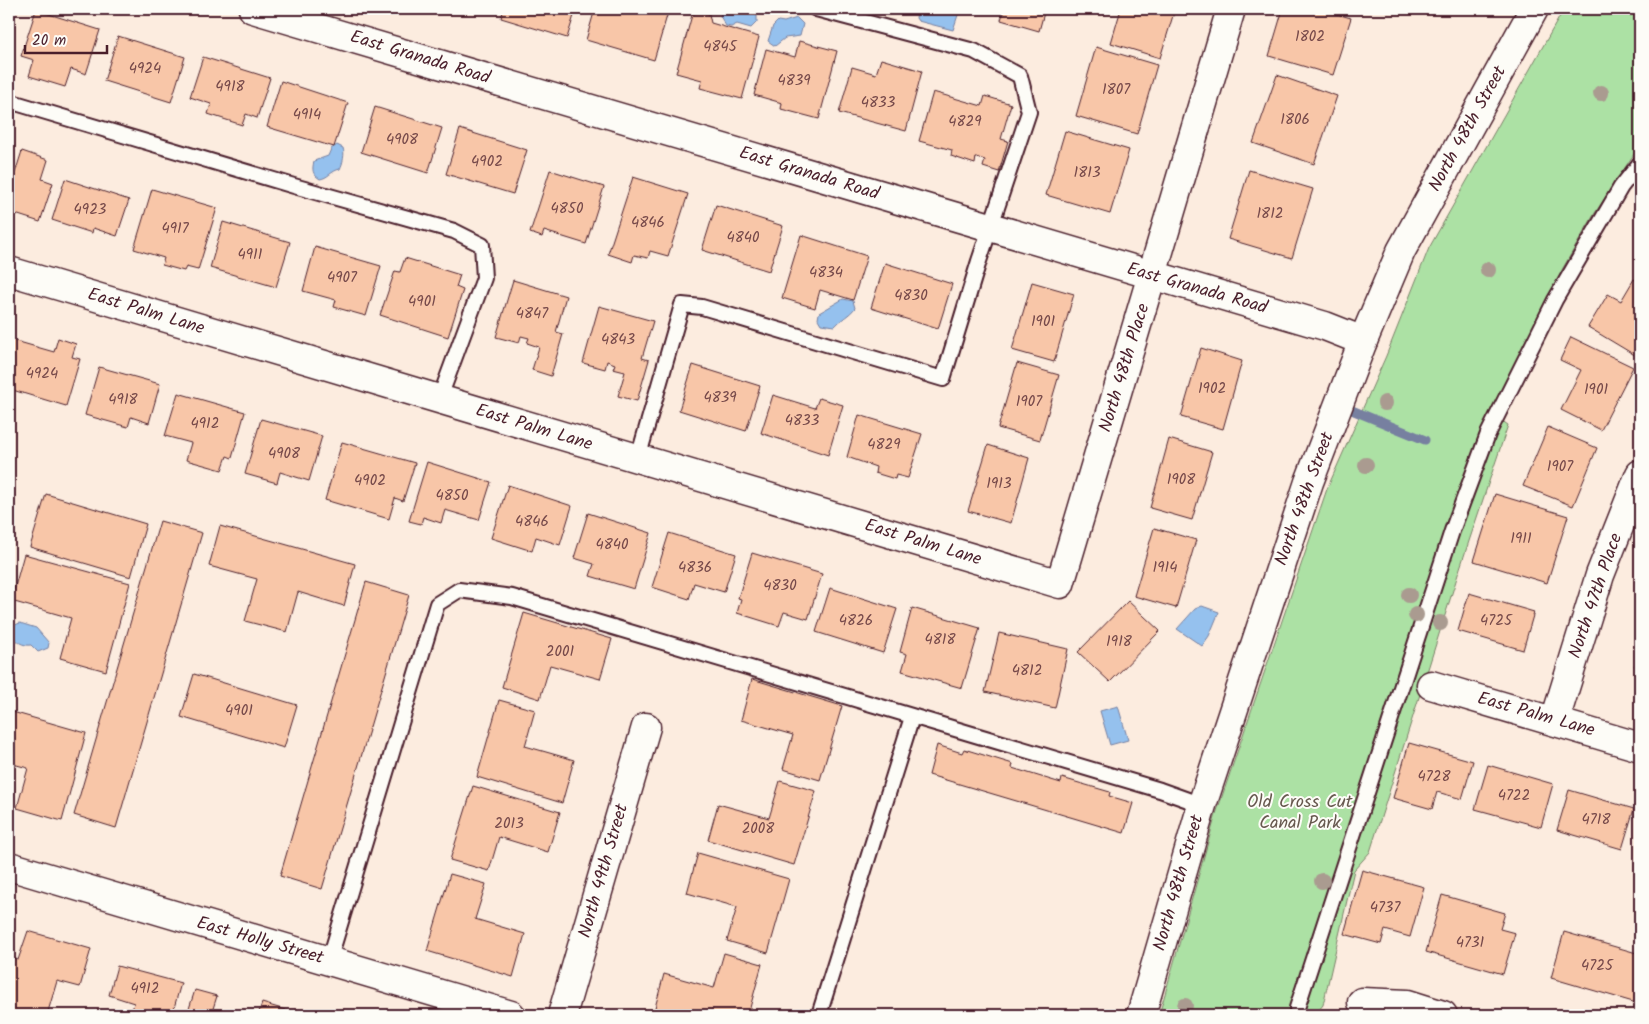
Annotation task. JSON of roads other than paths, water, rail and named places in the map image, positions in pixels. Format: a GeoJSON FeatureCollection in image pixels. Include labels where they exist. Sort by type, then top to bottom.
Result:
{"type":"FeatureCollection","features":[{"type":"Feature","properties":{"kind":"street","name":"East Granada Road"},"geometry":{"type":"LineString","coordinates":[[254,9],[1326,326],[1363,341]]}},
{"type":"Feature","properties":{"kind":"street","name":"North 48th Place"},"geometry":{"type":"LineString","coordinates":[[1060,584],[1232,9]]}},
{"type":"Feature","properties":{"kind":"street","name":"North 48th Street"},"geometry":{"type":"LineString","coordinates":[[1141,1015],[1202,805],[1309,482],[1363,341],[1401,251],[1534,9]]}},
{"type":"Feature","properties":{"kind":"street","name":"East Palm Lane"},"geometry":{"type":"LineString","coordinates":[[9,271],[1060,584]]}},
{"type":"Feature","properties":{"kind":"street","name":"North 47th Place"},"geometry":{"type":"LineString","coordinates":[[1555,720],[1600,575],[1640,474]]}},
{"type":"Feature","properties":{"kind":"street","name":"East Palm Lane"},"geometry":{"type":"LineString","coordinates":[[1431,685],[1555,720],[1640,747]]}},
{"type":"Feature","properties":{"kind":"street","name":"North 49th Street"},"geometry":{"type":"LineString","coordinates":[[562,1015],[646,727]]}},
{"type":"Feature","properties":{"kind":"street","name":"East Holly Street"},"geometry":{"type":"LineString","coordinates":[[9,866],[511,1015]]}},
{"type":"Feature","properties":{"kind":"street"},"geometry":{"type":"LineString","coordinates":[[1362,1002],[1408,1004],[1443,1015]]}},
{"type":"Feature","properties":{"kind":"lane"},"geometry":{"type":"LineString","coordinates":[[638,458],[682,305],[702,307],[943,379],[990,227],[1029,112],[1020,76],[974,51],[816,9]]}},
{"type":"Feature","properties":{"kind":"lane"},"geometry":{"type":"LineString","coordinates":[[9,101],[294,186],[454,231],[482,245],[484,278],[439,400]]}},
{"type":"Feature","properties":{"kind":"lane"},"geometry":{"type":"LineString","coordinates":[[1297,1008],[1452,531],[1488,434],[1556,300],[1622,187],[1640,163]]}},
{"type":"Feature","properties":{"kind":"lane"},"geometry":{"type":"LineString","coordinates":[[330,961],[437,604],[459,590],[512,597],[1160,790],[1202,805]]}},
{"type":"Feature","properties":{"kind":"lane"},"geometry":{"type":"LineString","coordinates":[[819,1015],[912,716]]}},
{"type":"Feature","properties":{"kind":"water"},"geometry":{"type":"Polygon","coordinates":[[[723,9],[749,9],[757,16],[757,22],[751,28],[737,24],[731,27],[726,26],[720,16],[723,9]]]}},
{"type":"Feature","properties":{"kind":"water"},"geometry":{"type":"Polygon","coordinates":[[[960,9],[953,30],[918,21],[916,18],[917,11],[960,9]]]}},
{"type":"Feature","properties":{"kind":"water"},"geometry":{"type":"Polygon","coordinates":[[[797,18],[803,24],[800,36],[785,38],[775,46],[768,41],[773,26],[778,21],[784,22],[797,18]]]}},
{"type":"Feature","properties":{"kind":"water"},"geometry":{"type":"Polygon","coordinates":[[[337,145],[344,150],[340,169],[320,179],[313,172],[314,161],[328,156],[331,149],[337,145]]]}},
{"type":"Feature","properties":{"kind":"water"},"geometry":{"type":"Polygon","coordinates":[[[843,299],[853,301],[855,308],[835,326],[821,324],[818,319],[819,313],[843,299]]]}},
{"type":"Feature","properties":{"kind":"water"},"geometry":{"type":"Polygon","coordinates":[[[1202,606],[1219,612],[1209,636],[1202,646],[1177,629],[1195,609],[1202,606]]]}},
{"type":"Feature","properties":{"kind":"water"},"geometry":{"type":"Polygon","coordinates":[[[20,623],[36,628],[49,643],[48,648],[38,652],[31,645],[25,645],[17,641],[12,633],[15,625],[20,623]]]}},
{"type":"Feature","properties":{"kind":"water"},"geometry":{"type":"Polygon","coordinates":[[[1118,706],[1128,740],[1110,745],[1100,711],[1118,706]]]}},
{"type":"Feature","properties":{"kind":"waterway"},"geometry":{"type":"LineString","coordinates":[[1342,406],[1425,440]]}},
{"type":"Feature","properties":{"kind":"park label","name":"Old Cross Cut Canal Park"},"geometry":{"type":"Point","coordinates":[1300,812]}}]}
